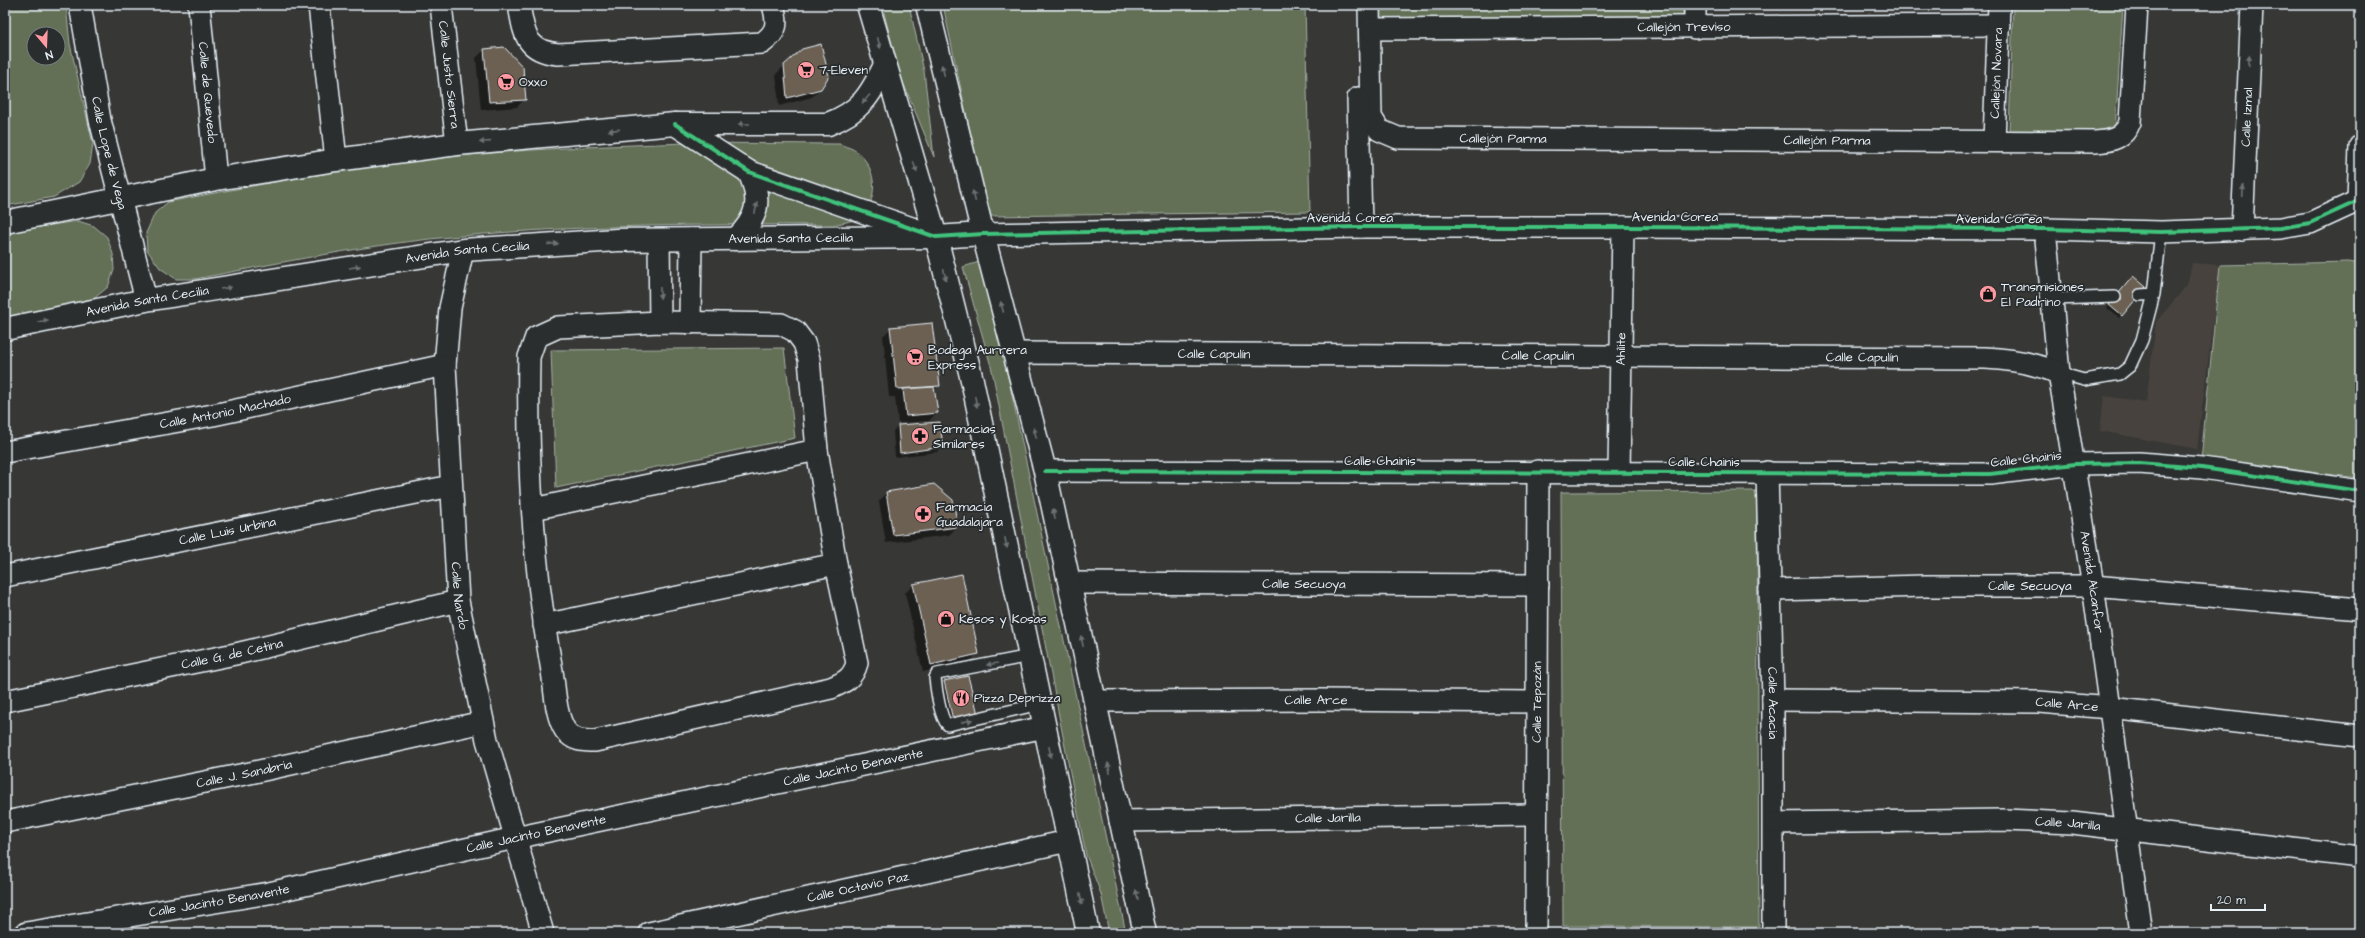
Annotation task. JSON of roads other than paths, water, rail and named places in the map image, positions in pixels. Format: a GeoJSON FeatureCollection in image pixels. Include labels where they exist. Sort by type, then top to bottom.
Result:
{"type":"FeatureCollection","features":[{"type":"Feature","properties":{"kind":"street","name":"Calle Lope de Vega"},"geometry":{"type":"LineString","coordinates":[[80,5],[92,85],[146,300]]}},
{"type":"Feature","properties":{"kind":"street","name":"Calle de Quevedo"},"geometry":{"type":"LineString","coordinates":[[199,5],[216,179]]}},
{"type":"Feature","properties":{"kind":"street"},"geometry":{"type":"LineString","coordinates":[[320,5],[336,160]]}},
{"type":"Feature","properties":{"kind":"street","name":"Calle Justo Sierra"},"geometry":{"type":"LineString","coordinates":[[441,5],[457,144]]}},
{"type":"Feature","properties":{"kind":"street"},"geometry":{"type":"LineString","coordinates":[[520,5],[523,32],[527,39],[533,46],[548,53],[762,43],[775,33],[778,23],[773,5]]}},
{"type":"Feature","properties":{"kind":"street"},"geometry":{"type":"LineString","coordinates":[[868,5],[936,238],[972,380],[1088,933]]}},
{"type":"Feature","properties":{"kind":"street"},"geometry":{"type":"LineString","coordinates":[[928,5],[983,234],[1045,471],[1145,933]]}},
{"type":"Feature","properties":{"kind":"street"},"geometry":{"type":"LineString","coordinates":[[1357,5],[1361,227]]}},
{"type":"Feature","properties":{"kind":"street"},"geometry":{"type":"LineString","coordinates":[[1369,5],[1370,30]]}},
{"type":"Feature","properties":{"kind":"street"},"geometry":{"type":"LineString","coordinates":[[1695,5],[1695,28]]}},
{"type":"Feature","properties":{"kind":"street","name":"Callejón Parma"},"geometry":{"type":"LineString","coordinates":[[1370,30],[1371,117],[1379,130],[1398,138],[2095,142],[2118,138],[2127,131],[2130,122],[2137,5]]}},
{"type":"Feature","properties":{"kind":"street","name":"Calle Izmal"},"geometry":{"type":"LineString","coordinates":[[2242,230],[2252,5]]}},
{"type":"Feature","properties":{"kind":"street","name":"Callejón Treviso"},"geometry":{"type":"LineString","coordinates":[[1370,30],[1695,28],[1999,15]]}},
{"type":"Feature","properties":{"kind":"street","name":"Callejón Novara"},"geometry":{"type":"LineString","coordinates":[[1994,141],[1999,15]]}},
{"type":"Feature","properties":{"kind":"street"},"geometry":{"type":"LineString","coordinates":[[5,222],[216,179],[336,160],[457,144],[675,124],[828,124],[844,118],[860,106],[871,93],[885,65]]}},
{"type":"Feature","properties":{"kind":"street"},"geometry":{"type":"LineString","coordinates":[[675,124],[749,172],[936,238]]}},
{"type":"Feature","properties":{"kind":"street"},"geometry":{"type":"LineString","coordinates":[[2359,199],[2360,146]]}},
{"type":"Feature","properties":{"kind":"street"},"geometry":{"type":"LineString","coordinates":[[736,239],[747,229],[754,216],[757,201],[755,186],[749,172]]}},
{"type":"Feature","properties":{"kind":"street","name":"Avenida Corea"},"geometry":{"type":"LineString","coordinates":[[983,234],[1361,227],[2046,229],[2161,232],[2242,230],[2281,228],[2310,223],[2359,199]]}},
{"type":"Feature","properties":{"kind":"street","name":"Ahilite"},"geometry":{"type":"LineString","coordinates":[[1619,471],[1623,227]]}},
{"type":"Feature","properties":{"kind":"street","name":"Avenida Alcanfor"},"geometry":{"type":"LineString","coordinates":[[2046,229],[2059,373],[2075,464],[2093,586],[2141,933]]}},
{"type":"Feature","properties":{"kind":"street","name":"Avenida Santa Cecilia"},"geometry":{"type":"LineString","coordinates":[[5,329],[146,300],[463,250],[616,240],[936,238],[983,234]]}},
{"type":"Feature","properties":{"kind":"street"},"geometry":{"type":"LineString","coordinates":[[659,240],[660,322]]}},
{"type":"Feature","properties":{"kind":"street"},"geometry":{"type":"LineString","coordinates":[[690,323],[691,240]]}},
{"type":"Feature","properties":{"kind":"street","name":"Calle Nardo"},"geometry":{"type":"LineString","coordinates":[[463,250],[450,308],[445,365],[458,601],[483,722],[543,933]]}},
{"type":"Feature","properties":{"kind":"street"},"geometry":{"type":"LineString","coordinates":[[660,322],[781,324],[795,331],[804,343],[809,359],[817,450],[836,564],[857,663],[854,673],[846,682],[831,688],[594,741],[577,740],[566,730],[560,715],[544,625],[537,569],[533,509],[528,357],[536,337],[558,327],[660,322]]}},
{"type":"Feature","properties":{"kind":"street","name":"Calle Capulín"},"geometry":{"type":"LineString","coordinates":[[1014,353],[1985,358],[2013,359],[2036,363],[2059,373]]}},
{"type":"Feature","properties":{"kind":"street","name":"Calle Antonio Machado"},"geometry":{"type":"LineString","coordinates":[[5,452],[213,415],[445,365]]}},
{"type":"Feature","properties":{"kind":"street"},"geometry":{"type":"LineString","coordinates":[[533,509],[817,450]]}},
{"type":"Feature","properties":{"kind":"street","name":"Calle Chainis"},"geometry":{"type":"LineString","coordinates":[[1045,471],[1619,471],[1990,474],[2075,464],[2139,463],[2202,468],[2360,491]]}},
{"type":"Feature","properties":{"kind":"street","name":"Calle Tepozán"},"geometry":{"type":"LineString","coordinates":[[1536,933],[1538,471]]}},
{"type":"Feature","properties":{"kind":"street","name":"Calle Acacia"},"geometry":{"type":"LineString","coordinates":[[1767,472],[1773,700],[1773,933]]}},
{"type":"Feature","properties":{"kind":"street","name":"Calle Luis Urbina"},"geometry":{"type":"LineString","coordinates":[[5,576],[451,486]]}},
{"type":"Feature","properties":{"kind":"street"},"geometry":{"type":"LineString","coordinates":[[544,625],[836,564]]}},
{"type":"Feature","properties":{"kind":"street","name":"Calle Secuoya"},"geometry":{"type":"LineString","coordinates":[[1070,582],[1538,585]]}},
{"type":"Feature","properties":{"kind":"street","name":"Calle Secuoya"},"geometry":{"type":"LineString","coordinates":[[1770,590],[1925,586],[2093,586],[2360,609]]}},
{"type":"Feature","properties":{"kind":"street","name":"Calle G. de Cetina"},"geometry":{"type":"LineString","coordinates":[[5,702],[240,653],[458,601]]}},
{"type":"Feature","properties":{"kind":"street","name":"Calle Arce"},"geometry":{"type":"LineString","coordinates":[[1096,701],[1322,700],[1536,702]]}},
{"type":"Feature","properties":{"kind":"street","name":"Calle Arce"},"geometry":{"type":"LineString","coordinates":[[1773,700],[1951,700],[2039,702],[2110,708],[2360,736]]}},
{"type":"Feature","properties":{"kind":"street","name":"Calle J. Sanabria"},"geometry":{"type":"LineString","coordinates":[[5,822],[250,773],[483,722]]}},
{"type":"Feature","properties":{"kind":"street","name":"Calle Jacinto Benavente"},"geometry":{"type":"LineString","coordinates":[[26,933],[269,893],[515,838],[903,755],[1045,728]]}},
{"type":"Feature","properties":{"kind":"street","name":"Calle Jarilla"},"geometry":{"type":"LineString","coordinates":[[1120,821],[1536,815]]}},
{"type":"Feature","properties":{"kind":"street","name":"Calle Jarilla"},"geometry":{"type":"LineString","coordinates":[[1774,823],[2005,820],[2072,823],[2360,857]]}},
{"type":"Feature","properties":{"kind":"street","name":"Calle Octavio Paz"},"geometry":{"type":"LineString","coordinates":[[649,933],[1068,841]]}},
{"type":"Feature","properties":{"kind":"lane"},"geometry":{"type":"LineString","coordinates":[[2059,373],[2084,380],[2120,374],[2130,366],[2142,340],[2154,294],[2161,232]]}},
{"type":"Feature","properties":{"kind":"lane"},"geometry":{"type":"LineString","coordinates":[[2140,295],[2154,294]]}},
{"type":"Feature","properties":{"kind":"lane"},"geometry":{"type":"LineString","coordinates":[[2052,299],[2115,297]]}},
{"type":"Feature","properties":{"kind":"lane"},"geometry":{"type":"LineString","coordinates":[[1030,656],[937,674],[935,684],[943,720],[948,725],[1040,704]]}},
{"type":"Feature","properties":{"kind":"place","name":"7-Eleven"},"geometry":{"type":"Point","coordinates":[806,70]}},
{"type":"Feature","properties":{"kind":"place","name":"Oxxo"},"geometry":{"type":"Point","coordinates":[506,82]}},
{"type":"Feature","properties":{"kind":"place","name":"Transmisiones El Padrino"},"geometry":{"type":"Point","coordinates":[1988,294]}},
{"type":"Feature","properties":{"kind":"place","name":"Bodega Aurrera Express"},"geometry":{"type":"Point","coordinates":[915,357]}},
{"type":"Feature","properties":{"kind":"place","name":"Farmacias Similares"},"geometry":{"type":"Point","coordinates":[920,436]}},
{"type":"Feature","properties":{"kind":"place","name":"Farmacia Guadalajara"},"geometry":{"type":"Point","coordinates":[923,514]}},
{"type":"Feature","properties":{"kind":"place","name":"Kesos y Kosas"},"geometry":{"type":"Point","coordinates":[946,619]}},
{"type":"Feature","properties":{"kind":"place","name":"Pizza Deprizza"},"geometry":{"type":"Point","coordinates":[961,698]}}]}
